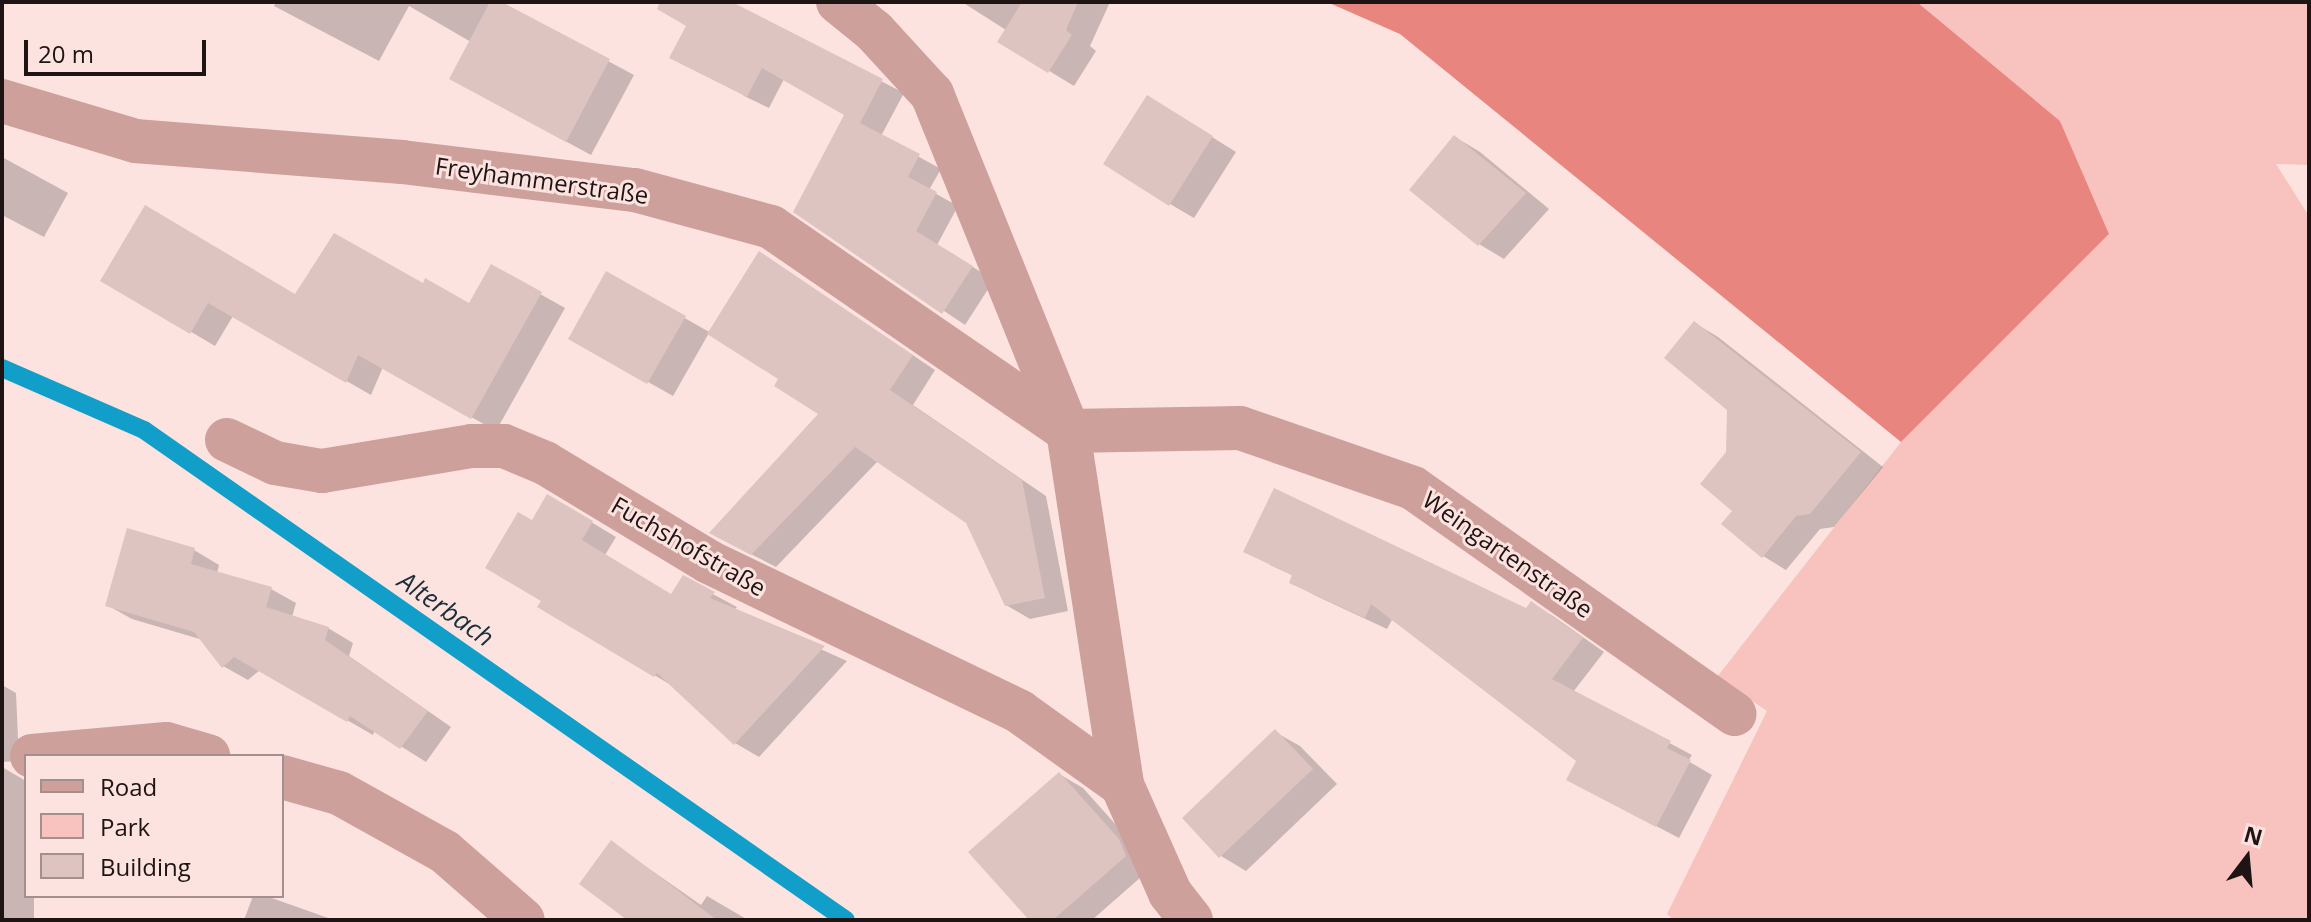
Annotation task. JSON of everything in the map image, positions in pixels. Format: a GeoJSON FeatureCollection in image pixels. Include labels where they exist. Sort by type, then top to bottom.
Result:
{"type":"FeatureCollection","features":[{"type":"Feature","properties":{"kind":"street"},"geometry":{"type":"LineString","coordinates":[[838,2],[874,31],[932,94],[1068,431],[1122,785],[1170,893],[1191,920]]}},
{"type":"Feature","properties":{"kind":"street","name":"Freyhammerstraße"},"geometry":{"type":"LineString","coordinates":[[2,101],[135,141],[402,162],[635,190],[771,227],[1068,431]]}},
{"type":"Feature","properties":{"kind":"street","name":"Weingartenstraße"},"geometry":{"type":"LineString","coordinates":[[1068,431],[1240,428],[1413,488],[1735,714]]}},
{"type":"Feature","properties":{"kind":"street","name":"Fuchshofstraße"},"geometry":{"type":"LineString","coordinates":[[227,440],[275,463],[322,471],[471,446],[504,446],[545,463],[709,562],[1020,712],[1122,785]]}},
{"type":"Feature","properties":{"kind":"street"},"geometry":{"type":"LineString","coordinates":[[54,754],[166,744],[201,754]]}},
{"type":"Feature","properties":{"kind":"street"},"geometry":{"type":"LineString","coordinates":[[2,759],[24,757]]}},
{"type":"Feature","properties":{"kind":"street"},"geometry":{"type":"LineString","coordinates":[[284,778],[339,793],[445,852],[523,920]]}},
{"type":"Feature","properties":{"kind":"green space"},"geometry":{"type":"Polygon","coordinates":[[[1917,2],[2309,2],[2309,165],[2276,164],[2309,216],[2309,920],[1674,920],[1667,914],[1767,711],[1717,677],[1901,442],[2109,234],[2060,121],[1917,2]]]}},
{"type":"Feature","properties":{"kind":"shaded area"},"geometry":{"type":"Polygon","coordinates":[[[1327,2],[1917,2],[2060,121],[2109,234],[1901,442],[1400,34],[1327,2]]]}},
{"type":"Feature","properties":{"kind":"building"},"geometry":{"type":"Polygon","coordinates":[[[490,2],[502,2],[610,59],[566,142],[449,79],[490,2]]]}},
{"type":"Feature","properties":{"kind":"building"},"geometry":{"type":"Polygon","coordinates":[[[660,2],[732,2],[883,79],[860,123],[920,154],[908,177],[937,192],[916,231],[973,266],[942,314],[793,212],[844,115],[762,68],[747,97],[669,58],[686,26],[657,9],[660,2]]]}},
{"type":"Feature","properties":{"kind":"building"},"geometry":{"type":"Polygon","coordinates":[[[1022,2],[1078,2],[1066,30],[1072,35],[1048,73],[997,42],[1022,2]]]}},
{"type":"Feature","properties":{"kind":"building"},"geometry":{"type":"Polygon","coordinates":[[[1147,95],[1213,136],[1169,206],[1103,164],[1147,95]]]}},
{"type":"Feature","properties":{"kind":"building"},"geometry":{"type":"Polygon","coordinates":[[[1454,135],[1526,193],[1478,246],[1409,190],[1454,135]]]}},
{"type":"Feature","properties":{"kind":"building"},"geometry":{"type":"Polygon","coordinates":[[[145,205],[295,294],[334,233],[423,283],[425,278],[469,303],[491,264],[542,292],[471,419],[358,355],[346,383],[208,303],[190,334],[100,281],[145,205]]]}},
{"type":"Feature","properties":{"kind":"building"},"geometry":{"type":"Polygon","coordinates":[[[759,251],[913,355],[890,390],[1022,480],[1045,598],[1005,606],[966,523],[855,447],[751,555],[709,533],[818,414],[774,386],[778,379],[707,334],[759,251]]]}},
{"type":"Feature","properties":{"kind":"building"},"geometry":{"type":"Polygon","coordinates":[[[606,271],[686,316],[647,384],[568,339],[606,271]]]}},
{"type":"Feature","properties":{"kind":"building"},"geometry":{"type":"Polygon","coordinates":[[[1694,321],[1861,452],[1810,514],[1796,516],[1762,558],[1721,524],[1732,511],[1700,484],[1726,452],[1727,410],[1664,358],[1694,321]]]}},
{"type":"Feature","properties":{"kind":"building"},"geometry":{"type":"Polygon","coordinates":[[[1274,488],[1526,608],[1531,601],[1583,638],[1552,679],[1671,741],[1667,748],[1691,760],[1656,827],[1566,780],[1576,761],[1371,604],[1365,618],[1289,583],[1292,575],[1243,552],[1274,488]]]}},
{"type":"Feature","properties":{"kind":"building"},"geometry":{"type":"Polygon","coordinates":[[[547,494],[593,521],[582,540],[671,594],[683,575],[715,592],[710,598],[825,646],[734,745],[657,673],[654,677],[537,607],[541,601],[485,568],[518,512],[532,520],[547,494]]]}},
{"type":"Feature","properties":{"kind":"building"},"geometry":{"type":"Polygon","coordinates":[[[127,528],[195,548],[191,564],[272,587],[266,607],[329,627],[325,640],[428,711],[400,749],[350,716],[347,722],[234,657],[222,668],[194,632],[105,606],[127,528]]]}},
{"type":"Feature","properties":{"kind":"building"},"geometry":{"type":"Polygon","coordinates":[[[1275,729],[1313,769],[1219,858],[1182,818],[1275,729]]]}},
{"type":"Feature","properties":{"kind":"building"},"geometry":{"type":"Polygon","coordinates":[[[1059,772],[1119,839],[1126,856],[1053,920],[1029,920],[968,852],[1059,772]]]}},
{"type":"Feature","properties":{"kind":"building"},"geometry":{"type":"Polygon","coordinates":[[[611,840],[717,920],[627,920],[579,884],[611,840]]]}},
{"type":"Feature","properties":{"kind":"waterway","name":"Alterbach"},"geometry":{"type":"LineString","coordinates":[[2,368],[144,430],[846,920]]}}]}
